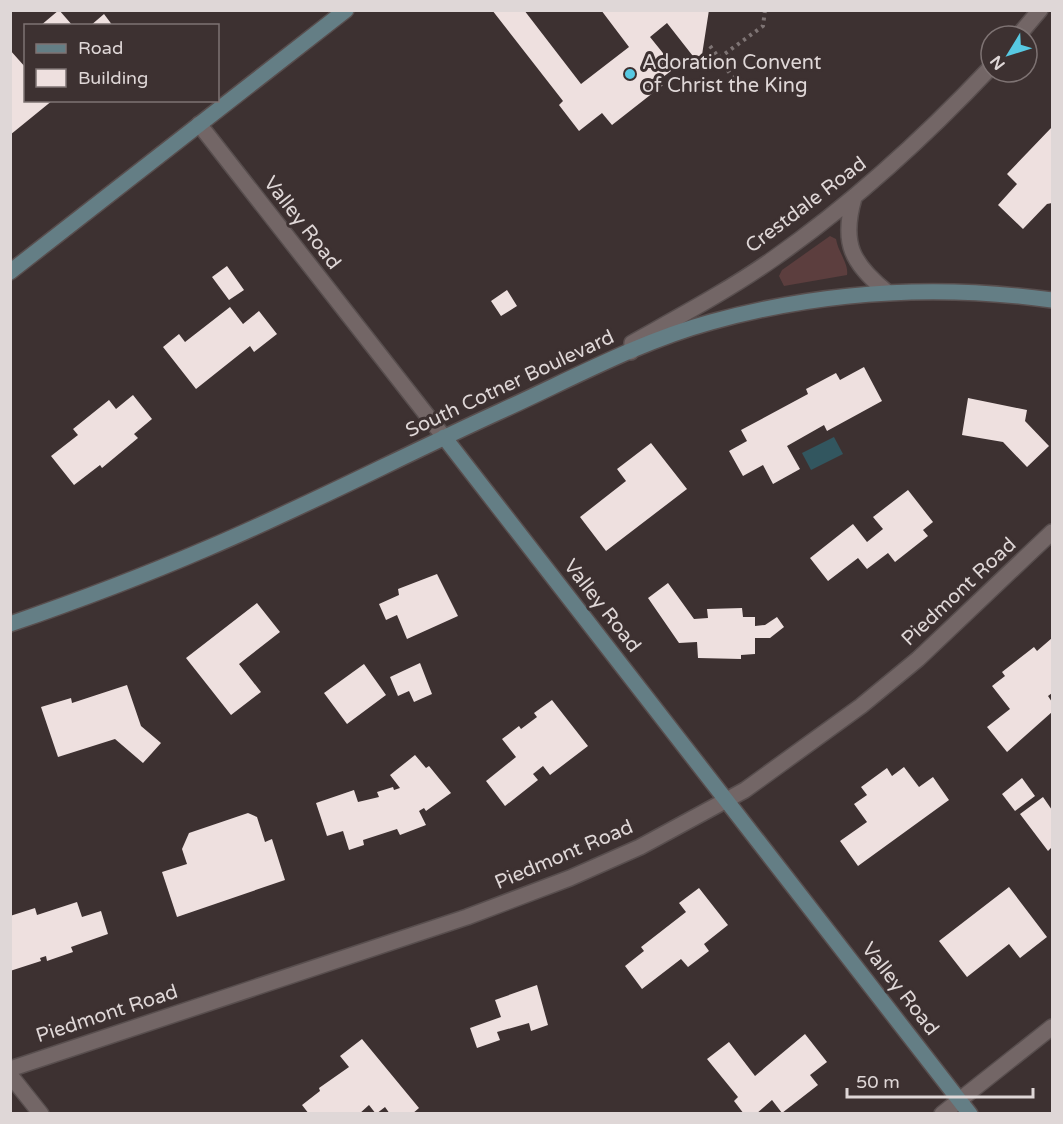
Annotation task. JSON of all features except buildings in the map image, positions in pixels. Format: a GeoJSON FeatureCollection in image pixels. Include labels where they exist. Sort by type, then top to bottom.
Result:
{"type":"FeatureCollection","features":[{"type":"Feature","properties":{"kind":"main road"},"geometry":{"type":"LineString","coordinates":[[10,272],[346,10]]}},
{"type":"Feature","properties":{"kind":"main road","name":"South Cotner Boulevard"},"geometry":{"type":"LineString","coordinates":[[10,624],[104,591],[210,547],[631,352],[699,326],[776,306],[887,292],[979,292],[1053,300]]}},
{"type":"Feature","properties":{"kind":"main road","name":"Valley Road"},"geometry":{"type":"LineString","coordinates":[[444,437],[970,1113]]}},
{"type":"Feature","properties":{"kind":"street"},"geometry":{"type":"LineString","coordinates":[[1028,24],[1040,10]]}},
{"type":"Feature","properties":{"kind":"street","name":"Crestdale Road"},"geometry":{"type":"LineString","coordinates":[[631,352],[633,343],[760,268],[854,198],[921,139],[979,79]]}},
{"type":"Feature","properties":{"kind":"street","name":"Valley Road"},"geometry":{"type":"LineString","coordinates":[[199,124],[444,437]]}},
{"type":"Feature","properties":{"kind":"street"},"geometry":{"type":"LineString","coordinates":[[854,198],[848,217],[851,251],[865,275],[887,292]]}},
{"type":"Feature","properties":{"kind":"street","name":"Piedmont Road"},"geometry":{"type":"LineString","coordinates":[[10,1069],[531,893],[620,857],[745,790],[830,730],[890,684],[1053,532]]}},
{"type":"Feature","properties":{"kind":"street"},"geometry":{"type":"LineString","coordinates":[[942,1113],[1053,1027]]}},
{"type":"Feature","properties":{"kind":"street"},"geometry":{"type":"LineString","coordinates":[[10,1074],[41,1113]]}},
{"type":"Feature","properties":{"kind":"path"},"geometry":{"type":"LineString","coordinates":[[719,58],[763,26],[765,10]]}},
{"type":"Feature","properties":{"kind":"path"},"geometry":{"type":"LineString","coordinates":[[710,46],[736,82]]}},
{"type":"Feature","properties":{"kind":"shaded area"},"geometry":{"type":"Polygon","coordinates":[[[830,236],[836,239],[847,275],[784,286],[779,276],[782,270],[830,236]]]}},
{"type":"Feature","properties":{"kind":"water"},"geometry":{"type":"Polygon","coordinates":[[[834,437],[843,454],[811,470],[802,453],[834,437]]]}},
{"type":"Feature","properties":{"kind":"place","name":"Adoration Convent of Christ the King"},"geometry":{"type":"Point","coordinates":[630,74]}}]}
